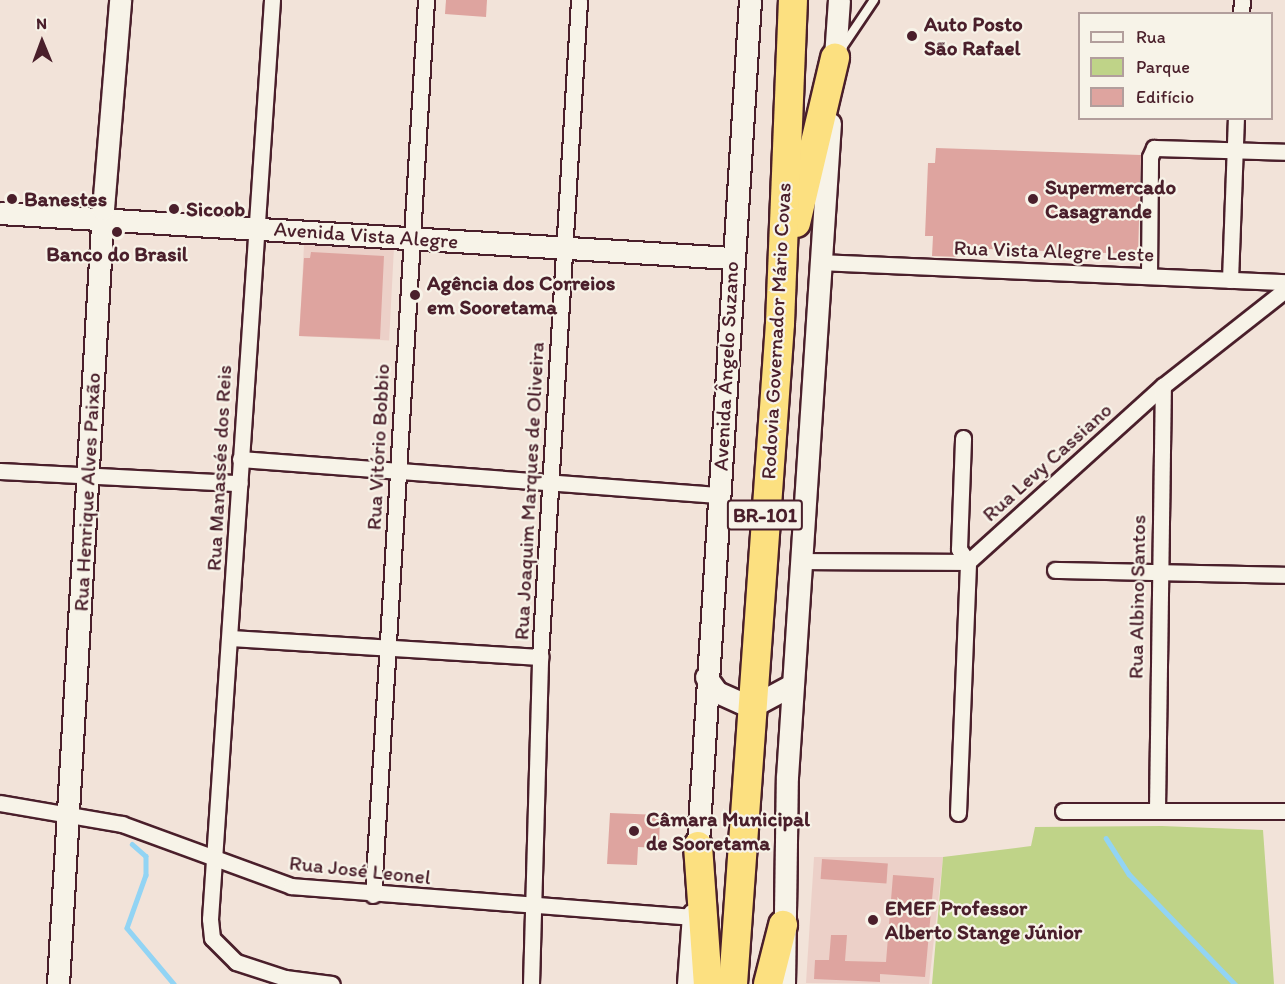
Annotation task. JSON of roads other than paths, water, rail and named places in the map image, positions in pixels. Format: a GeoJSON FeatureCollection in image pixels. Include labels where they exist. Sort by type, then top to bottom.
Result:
{"type":"FeatureCollection","features":[{"type":"Feature","properties":{"kind":"highway","name":"Rodovia Governador Mário Covas"},"geometry":{"type":"LineString","coordinates":[[733,984],[780,323],[793,0]]}},
{"type":"Feature","properties":{"kind":"highway"},"geometry":{"type":"LineString","coordinates":[[780,323],[795,228],[835,57]]}},
{"type":"Feature","properties":{"kind":"highway"},"geometry":{"type":"LineString","coordinates":[[698,846],[708,984]]}},
{"type":"Feature","properties":{"kind":"highway"},"geometry":{"type":"LineString","coordinates":[[768,984],[783,925]]}},
{"type":"Feature","properties":{"kind":"main road","name":"Rua Henrique Alves Paixão"},"geometry":{"type":"LineString","coordinates":[[58,984],[102,220],[120,0]]}},
{"type":"Feature","properties":{"kind":"main road","name":"Avenida Ângelo Suzano"},"geometry":{"type":"LineString","coordinates":[[688,984],[750,0]]}},
{"type":"Feature","properties":{"kind":"main road"},"geometry":{"type":"LineString","coordinates":[[784,984],[783,925],[792,685],[839,0]]}},
{"type":"Feature","properties":{"kind":"main road","name":"Avenida Vista Alegre"},"geometry":{"type":"LineString","coordinates":[[0,213],[732,258]]}},
{"type":"Feature","properties":{"kind":"main road"},"geometry":{"type":"LineString","coordinates":[[706,677],[717,692],[751,707],[792,685]]}},
{"type":"Feature","properties":{"kind":"street","name":"Rua Manassés dos Reis"},"geometry":{"type":"LineString","coordinates":[[272,0],[240,459],[212,938],[221,952],[258,971],[332,984]]}},
{"type":"Feature","properties":{"kind":"street","name":"Rua Vitório Bobbio"},"geometry":{"type":"LineString","coordinates":[[373,896],[389,648],[410,238],[426,0]]}},
{"type":"Feature","properties":{"kind":"street","name":"Rua Joaquim Marques de Oliveira"},"geometry":{"type":"LineString","coordinates":[[531,984],[540,657],[579,0]]}},
{"type":"Feature","properties":{"kind":"street"},"geometry":{"type":"LineString","coordinates":[[1230,280],[1236,120]]}},
{"type":"Feature","properties":{"kind":"street"},"geometry":{"type":"LineString","coordinates":[[1149,276],[1150,157],[1154,148],[1285,152]]}},
{"type":"Feature","properties":{"kind":"street","name":"Rua Vista Alegre Leste"},"geometry":{"type":"LineString","coordinates":[[820,262],[1285,282]]}},
{"type":"Feature","properties":{"kind":"street","name":"Rua Levy Cassiano"},"geometry":{"type":"LineString","coordinates":[[968,562],[1163,386],[1285,290]]}},
{"type":"Feature","properties":{"kind":"street","name":"Rua Albino Santos"},"geometry":{"type":"LineString","coordinates":[[1157,809],[1158,572],[1163,386]]}},
{"type":"Feature","properties":{"kind":"street"},"geometry":{"type":"LineString","coordinates":[[958,813],[968,562],[959,549],[963,438]]}},
{"type":"Feature","properties":{"kind":"street"},"geometry":{"type":"LineString","coordinates":[[240,459],[398,467],[718,495]]}},
{"type":"Feature","properties":{"kind":"street"},"geometry":{"type":"LineString","coordinates":[[0,471],[240,483]]}},
{"type":"Feature","properties":{"kind":"street"},"geometry":{"type":"LineString","coordinates":[[801,561],[968,562]]}},
{"type":"Feature","properties":{"kind":"street"},"geometry":{"type":"LineString","coordinates":[[1055,570],[1285,575]]}},
{"type":"Feature","properties":{"kind":"street"},"geometry":{"type":"LineString","coordinates":[[230,638],[540,657]]}},
{"type":"Feature","properties":{"kind":"street","name":"Rua José Leonel"},"geometry":{"type":"LineString","coordinates":[[0,803],[67,812],[154,834],[215,861],[291,886],[373,896],[534,904],[693,917]]}},
{"type":"Feature","properties":{"kind":"street"},"geometry":{"type":"LineString","coordinates":[[1063,812],[1157,809],[1285,811]]}},
{"type":"Feature","properties":{"kind":"lane"},"geometry":{"type":"LineString","coordinates":[[835,57],[874,0]]}},
{"type":"Feature","properties":{"kind":"waterway"},"geometry":{"type":"LineString","coordinates":[[1106,838],[1129,874],[1235,984]]}},
{"type":"Feature","properties":{"kind":"waterway"},"geometry":{"type":"LineString","coordinates":[[132,844],[146,856],[146,875],[127,928],[174,984]]}},
{"type":"Feature","properties":{"kind":"place","name":"Auto Posto São Rafael"},"geometry":{"type":"Point","coordinates":[912,36]}},
{"type":"Feature","properties":{"kind":"place","name":"Banestes"},"geometry":{"type":"Point","coordinates":[12,199]}},
{"type":"Feature","properties":{"kind":"place","name":"Supermercado Casagrande"},"geometry":{"type":"Point","coordinates":[1033,199]}},
{"type":"Feature","properties":{"kind":"place","name":"Sicoob"},"geometry":{"type":"Point","coordinates":[174,209]}},
{"type":"Feature","properties":{"kind":"place","name":"Banco do Brasil"},"geometry":{"type":"Point","coordinates":[117,232]}},
{"type":"Feature","properties":{"kind":"place","name":"Agência dos Correios em Sooretama"},"geometry":{"type":"Point","coordinates":[415,295]}},
{"type":"Feature","properties":{"kind":"place","name":"Câmara Municipal de Sooretama"},"geometry":{"type":"Point","coordinates":[634,831]}},
{"type":"Feature","properties":{"kind":"place","name":"EMEF Professor Alberto Stange Júnior"},"geometry":{"type":"Point","coordinates":[873,920]}}]}
